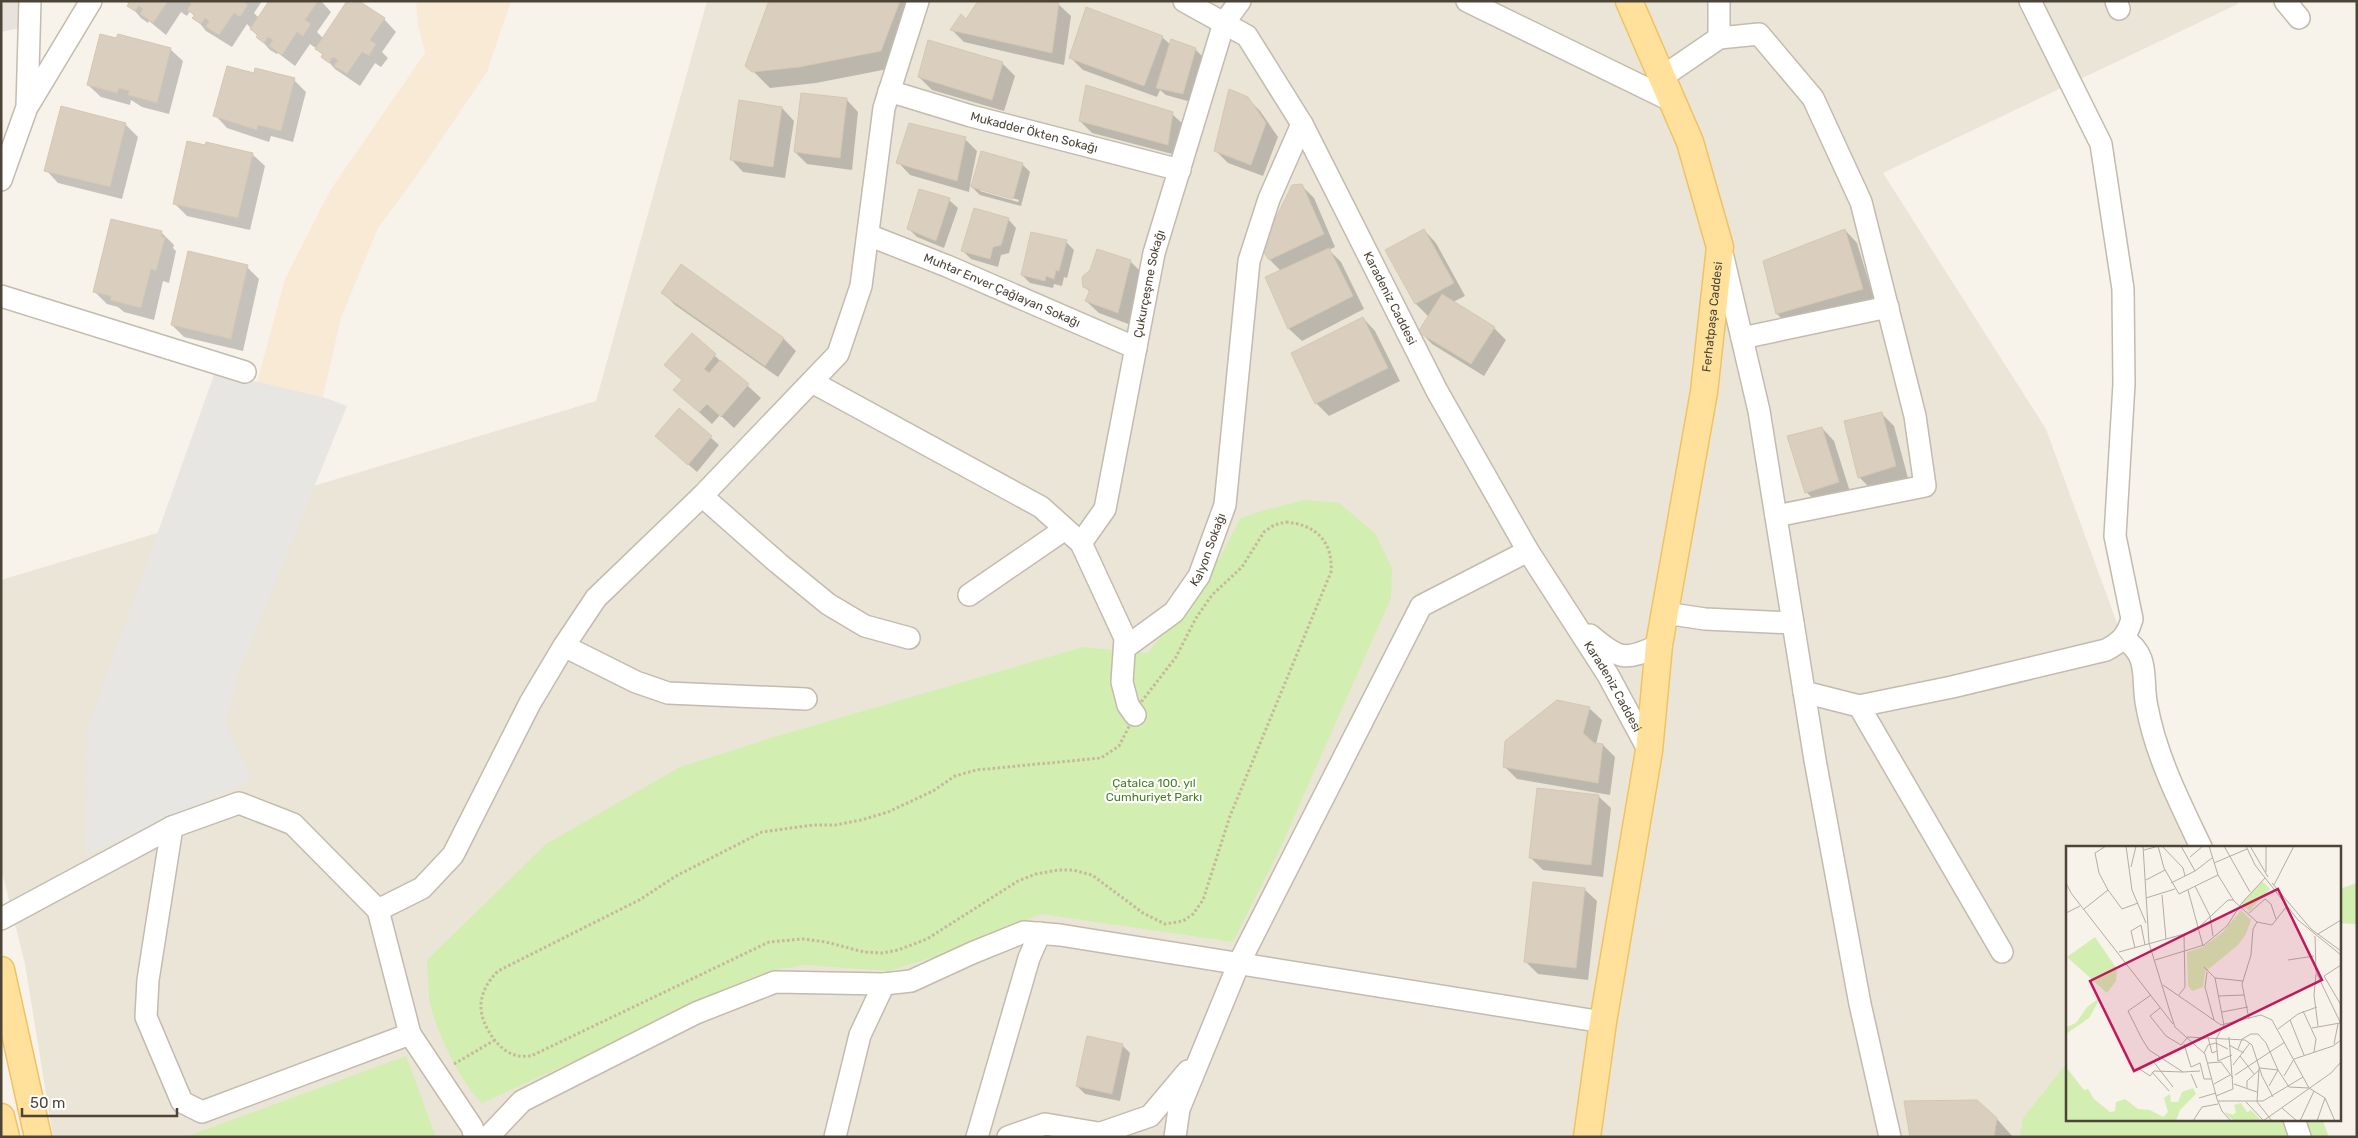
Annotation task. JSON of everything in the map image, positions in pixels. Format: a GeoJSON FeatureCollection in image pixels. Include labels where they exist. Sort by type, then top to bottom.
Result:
{"type":"FeatureCollection","features":[{"type":"Feature","properties":{"kind":"main road","name":"Ferhatpaşa Caddesi"},"geometry":{"type":"LineString","coordinates":[[1587,1137],[1603,1022],[1649,751],[1659,645],[1704,392],[1720,247],[1690,142],[1629,1]]}},
{"type":"Feature","properties":{"kind":"main road"},"geometry":{"type":"LineString","coordinates":[[1,970],[38,1137]]}},
{"type":"Feature","properties":{"kind":"main road"},"geometry":{"type":"LineString","coordinates":[[1,1116],[6,1137]]}},
{"type":"Feature","properties":{"kind":"street"},"geometry":{"type":"LineString","coordinates":[[27,107],[30,1]]}},
{"type":"Feature","properties":{"kind":"street"},"geometry":{"type":"LineString","coordinates":[[1,180],[27,107],[91,1]]}},
{"type":"Feature","properties":{"kind":"street"},"geometry":{"type":"LineString","coordinates":[[378,910],[422,888],[452,855],[530,704],[564,646],[596,598],[702,496],[838,354],[861,286],[884,108],[918,1]]}},
{"type":"Feature","properties":{"kind":"street","name":"Karadeniz Caddesi"},"geometry":{"type":"LineString","coordinates":[[1184,1],[1247,36],[1302,124],[1437,391],[1528,551],[1608,675],[1649,751]]}},
{"type":"Feature","properties":{"kind":"street","name":"Çukurçeşme Sokağı"},"geometry":{"type":"LineString","coordinates":[[1081,543],[1105,509],[1154,253],[1224,23],[1240,1]]}},
{"type":"Feature","properties":{"kind":"street"},"geometry":{"type":"LineString","coordinates":[[1466,1],[1672,101]]}},
{"type":"Feature","properties":{"kind":"street"},"geometry":{"type":"LineString","coordinates":[[1719,1],[1719,38]]}},
{"type":"Feature","properties":{"kind":"street"},"geometry":{"type":"LineString","coordinates":[[1804,692],[1860,706],[1952,687],[2106,650],[2124,639],[2132,619],[2115,536],[2124,384],[2122,280],[2101,144],[2030,1]]}},
{"type":"Feature","properties":{"kind":"street"},"geometry":{"type":"LineString","coordinates":[[2285,1],[2299,18]]}},
{"type":"Feature","properties":{"kind":"street"},"geometry":{"type":"LineString","coordinates":[[1662,77],[1719,38],[1759,34],[1813,98],[1862,202],[1915,416],[1925,486],[1776,516]]}},
{"type":"Feature","properties":{"kind":"street","name":"Mukadder Ökten Sokağı"},"geometry":{"type":"LineString","coordinates":[[889,91],[971,116],[1180,170]]}},
{"type":"Feature","properties":{"kind":"street","name":"Kalyon Sokağı"},"geometry":{"type":"LineString","coordinates":[[1126,647],[1174,612],[1199,576],[1225,505],[1249,261],[1269,199],[1302,124]]}},
{"type":"Feature","properties":{"kind":"street","name":"Muhtar Enver Çağlayan Sokağı"},"geometry":{"type":"LineString","coordinates":[[868,235],[947,266],[1136,348]]}},
{"type":"Feature","properties":{"kind":"street"},"geometry":{"type":"LineString","coordinates":[[1720,247],[1759,411],[1804,692],[1860,1004],[1890,1137]]}},
{"type":"Feature","properties":{"kind":"street"},"geometry":{"type":"LineString","coordinates":[[1,296],[245,372]]}},
{"type":"Feature","properties":{"kind":"street"},"geometry":{"type":"LineString","coordinates":[[1742,338],[1888,307]]}},
{"type":"Feature","properties":{"kind":"street"},"geometry":{"type":"LineString","coordinates":[[812,382],[1041,507],[1081,543],[1121,627],[1126,647],[1123,687],[1128,705],[1135,716]]}},
{"type":"Feature","properties":{"kind":"street"},"geometry":{"type":"LineString","coordinates":[[702,496],[828,604],[865,626],[909,638]]}},
{"type":"Feature","properties":{"kind":"street"},"geometry":{"type":"LineString","coordinates":[[969,596],[1065,529]]}},
{"type":"Feature","properties":{"kind":"street"},"geometry":{"type":"LineString","coordinates":[[1175,1137],[1179,1109],[1239,963],[1420,606],[1528,551]]}},
{"type":"Feature","properties":{"kind":"street"},"geometry":{"type":"LineString","coordinates":[[1665,613],[1705,619],[1793,623]]}},
{"type":"Feature","properties":{"kind":"street","name":"Karadeniz Caddesi"},"geometry":{"type":"LineString","coordinates":[[1574,622],[1613,654],[1635,657],[1659,645]]}},
{"type":"Feature","properties":{"kind":"street"},"geometry":{"type":"LineString","coordinates":[[2124,639],[2140,653],[2144,666],[2144,690],[2153,729],[2177,796],[2201,846]]}},
{"type":"Feature","properties":{"kind":"street"},"geometry":{"type":"LineString","coordinates":[[564,646],[636,682],[668,693],[806,699]]}},
{"type":"Feature","properties":{"kind":"street"},"geometry":{"type":"LineString","coordinates":[[1860,706],[2002,952]]}},
{"type":"Feature","properties":{"kind":"street"},"geometry":{"type":"LineString","coordinates":[[1,919],[172,827],[240,803],[293,824],[378,910],[410,1034],[472,1127],[475,1137]]}},
{"type":"Feature","properties":{"kind":"street"},"geometry":{"type":"LineString","coordinates":[[172,827],[148,980],[146,1017],[182,1102],[202,1112],[410,1034]]}},
{"type":"Feature","properties":{"kind":"street"},"geometry":{"type":"LineString","coordinates":[[488,1137],[522,1101],[696,1013],[775,982],[884,984],[912,981],[1024,932],[1239,963],[1603,1022]]}},
{"type":"Feature","properties":{"kind":"street"},"geometry":{"type":"LineString","coordinates":[[977,1137],[1029,958],[1040,933]]}},
{"type":"Feature","properties":{"kind":"street"},"geometry":{"type":"LineString","coordinates":[[835,1137],[860,1035],[884,984]]}},
{"type":"Feature","properties":{"kind":"street"},"geometry":{"type":"LineString","coordinates":[[1008,1137],[1045,1124],[1111,1135],[1150,1116],[1202,1053]]}},
{"type":"Feature","properties":{"kind":"street"},"geometry":{"type":"LineString","coordinates":[[2294,1120],[2300,1137]]}},
{"type":"Feature","properties":{"kind":"path"},"geometry":{"type":"LineString","coordinates":[[1286,522],[1300,524],[1315,531],[1328,546],[1331,572],[1230,816],[1202,900],[1193,914],[1183,921],[1165,924],[1143,913],[1092,875],[1073,870],[1036,874],[1001,891],[927,939],[898,950],[882,953],[864,952],[826,942],[803,939],[769,942],[531,1056],[514,1055],[495,1040],[488,1029],[480,1006],[484,990],[498,971],[640,900],[676,876],[762,832],[813,825],[835,825],[861,820],[888,812],[933,791],[956,776],[976,770],[1101,758],[1119,746],[1142,701],[1176,657],[1196,618],[1212,596],[1242,567],[1264,532],[1286,522]]}},
{"type":"Feature","properties":{"kind":"path"},"geometry":{"type":"LineString","coordinates":[[437,1074],[495,1040]]}},
{"type":"Feature","properties":{"kind":"shaded area"},"geometry":{"type":"Polygon","coordinates":[[[1,1],[19,1],[20,28],[1,32],[1,1]]]}},
{"type":"Feature","properties":{"kind":"shaded area"},"geometry":{"type":"Polygon","coordinates":[[[416,1],[511,1],[487,72],[418,174],[378,228],[341,318],[323,397],[257,382],[285,279],[331,189],[425,53],[418,25],[416,1]]]}},
{"type":"Feature","properties":{"kind":"shaded area"},"geometry":{"type":"Polygon","coordinates":[[[707,1],[2239,1],[2238,4],[1883,173],[2046,429],[2174,779],[2187,846],[2066,846],[2066,1120],[2245,1137],[53,1137],[25,964],[1,868],[1,580],[596,401],[707,1]]]}},
{"type":"Feature","properties":{"kind":"shaded area"},"geometry":{"type":"Polygon","coordinates":[[[215,372],[323,397],[347,406],[238,675],[225,726],[253,779],[86,856],[87,731],[215,372]]]}},
{"type":"Feature","properties":{"kind":"green space","name":"Çatalca 100. yıl Cumhuriyet Parkı"},"geometry":{"type":"Polygon","coordinates":[[[1305,500],[1339,503],[1375,533],[1392,568],[1391,598],[1279,851],[1233,942],[1042,914],[946,953],[889,971],[806,965],[774,970],[482,1103],[474,1094],[457,1069],[436,1025],[429,999],[427,960],[546,844],[680,767],[774,737],[1083,647],[1147,653],[1202,589],[1241,518],[1305,500]]]}},
{"type":"Feature","properties":{"kind":"green space"},"geometry":{"type":"Polygon","coordinates":[[[2357,883],[2357,924],[2340,923],[2340,889],[2357,883]]]}},
{"type":"Feature","properties":{"kind":"green space"},"geometry":{"type":"Polygon","coordinates":[[[406,1056],[436,1137],[185,1137],[406,1056]]]}},
{"type":"Feature","properties":{"kind":"green space"},"geometry":{"type":"Polygon","coordinates":[[[2066,1064],[2066,1120],[2322,1120],[2329,1137],[2020,1137],[2023,1118],[2066,1064]]]}},
{"type":"Feature","properties":{"kind":"building"},"geometry":{"type":"Polygon","coordinates":[[[126,1],[168,1],[153,23],[140,14],[143,9],[139,6],[135,11],[127,6],[129,3],[126,1]]]}},
{"type":"Feature","properties":{"kind":"building"},"geometry":{"type":"Polygon","coordinates":[[[193,1],[242,1],[248,5],[240,17],[234,13],[219,35],[206,27],[209,21],[205,18],[201,24],[192,18],[195,15],[187,10],[193,1]]]}},
{"type":"Feature","properties":{"kind":"building"},"geometry":{"type":"Polygon","coordinates":[[[269,1],[318,1],[305,20],[311,24],[303,36],[297,32],[282,55],[269,46],[273,40],[268,37],[264,43],[250,29],[269,1]]]}},
{"type":"Feature","properties":{"kind":"building"},"geometry":{"type":"Polygon","coordinates":[[[347,1],[352,4],[354,1],[359,1],[385,18],[370,40],[376,44],[369,56],[362,52],[347,74],[334,66],[338,60],[333,57],[329,63],[321,57],[323,54],[315,49],[347,1]]]}},
{"type":"Feature","properties":{"kind":"building"},"geometry":{"type":"Polygon","coordinates":[[[769,1],[900,1],[881,51],[799,67],[752,72],[745,66],[769,1]]]}},
{"type":"Feature","properties":{"kind":"building"},"geometry":{"type":"Polygon","coordinates":[[[978,1],[1059,2],[1052,53],[950,30],[961,14],[966,19],[978,1]]]}},
{"type":"Feature","properties":{"kind":"building"},"geometry":{"type":"Polygon","coordinates":[[[1086,7],[1163,36],[1144,86],[1069,58],[1086,7]]]}},
{"type":"Feature","properties":{"kind":"building"},"geometry":{"type":"Polygon","coordinates":[[[100,34],[116,38],[118,34],[171,48],[157,103],[128,95],[129,91],[119,88],[117,93],[87,85],[100,34]]]}},
{"type":"Feature","properties":{"kind":"building"},"geometry":{"type":"Polygon","coordinates":[[[1171,39],[1196,48],[1183,94],[1156,88],[1171,39]]]}},
{"type":"Feature","properties":{"kind":"building"},"geometry":{"type":"Polygon","coordinates":[[[928,40],[1003,62],[992,100],[918,77],[928,40]]]}},
{"type":"Feature","properties":{"kind":"building"},"geometry":{"type":"Polygon","coordinates":[[[227,66],[254,73],[255,68],[295,78],[281,131],[258,125],[257,130],[213,116],[227,66]]]}},
{"type":"Feature","properties":{"kind":"building"},"geometry":{"type":"Polygon","coordinates":[[[1086,85],[1173,112],[1168,145],[1079,121],[1086,85]]]}},
{"type":"Feature","properties":{"kind":"building"},"geometry":{"type":"Polygon","coordinates":[[[1229,89],[1248,97],[1266,123],[1251,165],[1214,151],[1229,89]]]}},
{"type":"Feature","properties":{"kind":"building"},"geometry":{"type":"Polygon","coordinates":[[[801,93],[847,98],[840,158],[794,152],[801,93]]]}},
{"type":"Feature","properties":{"kind":"building"},"geometry":{"type":"Polygon","coordinates":[[[739,100],[782,107],[773,167],[730,160],[739,100]]]}},
{"type":"Feature","properties":{"kind":"building"},"geometry":{"type":"Polygon","coordinates":[[[61,106],[126,123],[110,187],[44,171],[61,106]]]}},
{"type":"Feature","properties":{"kind":"building"},"geometry":{"type":"Polygon","coordinates":[[[909,123],[966,137],[957,181],[896,163],[909,123]]]}},
{"type":"Feature","properties":{"kind":"building"},"geometry":{"type":"Polygon","coordinates":[[[187,141],[205,145],[206,142],[253,153],[238,218],[173,204],[187,141]]]}},
{"type":"Feature","properties":{"kind":"building"},"geometry":{"type":"Polygon","coordinates":[[[981,151],[1023,163],[1013,199],[971,187],[981,151]]]}},
{"type":"Feature","properties":{"kind":"building"},"geometry":{"type":"Polygon","coordinates":[[[1302,184],[1324,234],[1269,260],[1261,248],[1292,185],[1302,184]]]}},
{"type":"Feature","properties":{"kind":"building"},"geometry":{"type":"Polygon","coordinates":[[[919,189],[950,198],[936,241],[907,229],[919,189]]]}},
{"type":"Feature","properties":{"kind":"building"},"geometry":{"type":"Polygon","coordinates":[[[974,208],[1009,218],[1001,245],[993,247],[990,259],[961,251],[974,208]]]}},
{"type":"Feature","properties":{"kind":"building"},"geometry":{"type":"Polygon","coordinates":[[[111,219],[162,231],[161,236],[165,238],[156,271],[151,269],[141,308],[110,300],[111,296],[93,292],[111,219]]]}},
{"type":"Feature","properties":{"kind":"building"},"geometry":{"type":"Polygon","coordinates":[[[1424,229],[1454,283],[1415,304],[1385,250],[1424,229]]]}},
{"type":"Feature","properties":{"kind":"building"},"geometry":{"type":"Polygon","coordinates":[[[1845,229],[1863,289],[1776,314],[1763,261],[1845,229]]]}},
{"type":"Feature","properties":{"kind":"building"},"geometry":{"type":"Polygon","coordinates":[[[1031,232],[1067,240],[1059,271],[1056,270],[1054,279],[1046,276],[1045,281],[1021,275],[1031,232]]]}},
{"type":"Feature","properties":{"kind":"building"},"geometry":{"type":"Polygon","coordinates":[[[1329,248],[1353,296],[1288,329],[1265,277],[1329,248]]]}},
{"type":"Feature","properties":{"kind":"building"},"geometry":{"type":"Polygon","coordinates":[[[1097,249],[1131,260],[1118,313],[1085,301],[1090,290],[1083,287],[1082,277],[1090,270],[1097,249]]]}},
{"type":"Feature","properties":{"kind":"building"},"geometry":{"type":"Polygon","coordinates":[[[188,251],[248,265],[231,339],[171,325],[188,251]]]}},
{"type":"Feature","properties":{"kind":"building"},"geometry":{"type":"Polygon","coordinates":[[[681,264],[784,338],[765,366],[661,293],[681,264]]]}},
{"type":"Feature","properties":{"kind":"building"},"geometry":{"type":"Polygon","coordinates":[[[1442,294],[1495,327],[1471,364],[1418,332],[1442,294]]]}},
{"type":"Feature","properties":{"kind":"building"},"geometry":{"type":"Polygon","coordinates":[[[1363,317],[1388,368],[1315,404],[1291,353],[1363,317]]]}},
{"type":"Feature","properties":{"kind":"building"},"geometry":{"type":"Polygon","coordinates":[[[692,333],[716,354],[704,369],[709,373],[720,360],[749,384],[721,417],[707,404],[699,412],[673,390],[682,380],[664,365],[692,333]]]}},
{"type":"Feature","properties":{"kind":"building"},"geometry":{"type":"Polygon","coordinates":[[[679,408],[712,436],[688,465],[655,436],[679,408]]]}},
{"type":"Feature","properties":{"kind":"building"},"geometry":{"type":"Polygon","coordinates":[[[1882,412],[1896,466],[1858,478],[1844,421],[1882,412]]]}},
{"type":"Feature","properties":{"kind":"building"},"geometry":{"type":"Polygon","coordinates":[[[1822,427],[1839,482],[1805,493],[1787,436],[1822,427]]]}},
{"type":"Feature","properties":{"kind":"building"},"geometry":{"type":"Polygon","coordinates":[[[1557,700],[1590,707],[1583,733],[1594,743],[1603,744],[1598,783],[1503,767],[1505,741],[1557,700]]]}},
{"type":"Feature","properties":{"kind":"building"},"geometry":{"type":"Polygon","coordinates":[[[1537,788],[1599,795],[1591,865],[1529,858],[1537,788]]]}},
{"type":"Feature","properties":{"kind":"building"},"geometry":{"type":"Polygon","coordinates":[[[1533,882],[1585,888],[1576,968],[1524,962],[1533,882]]]}},
{"type":"Feature","properties":{"kind":"building"},"geometry":{"type":"Polygon","coordinates":[[[1087,1036],[1123,1044],[1112,1094],[1076,1086],[1087,1036]]]}},
{"type":"Feature","properties":{"kind":"building"},"geometry":{"type":"Polygon","coordinates":[[[1977,1100],[1997,1118],[1994,1137],[1910,1137],[1904,1101],[1977,1100]]]}}]}
